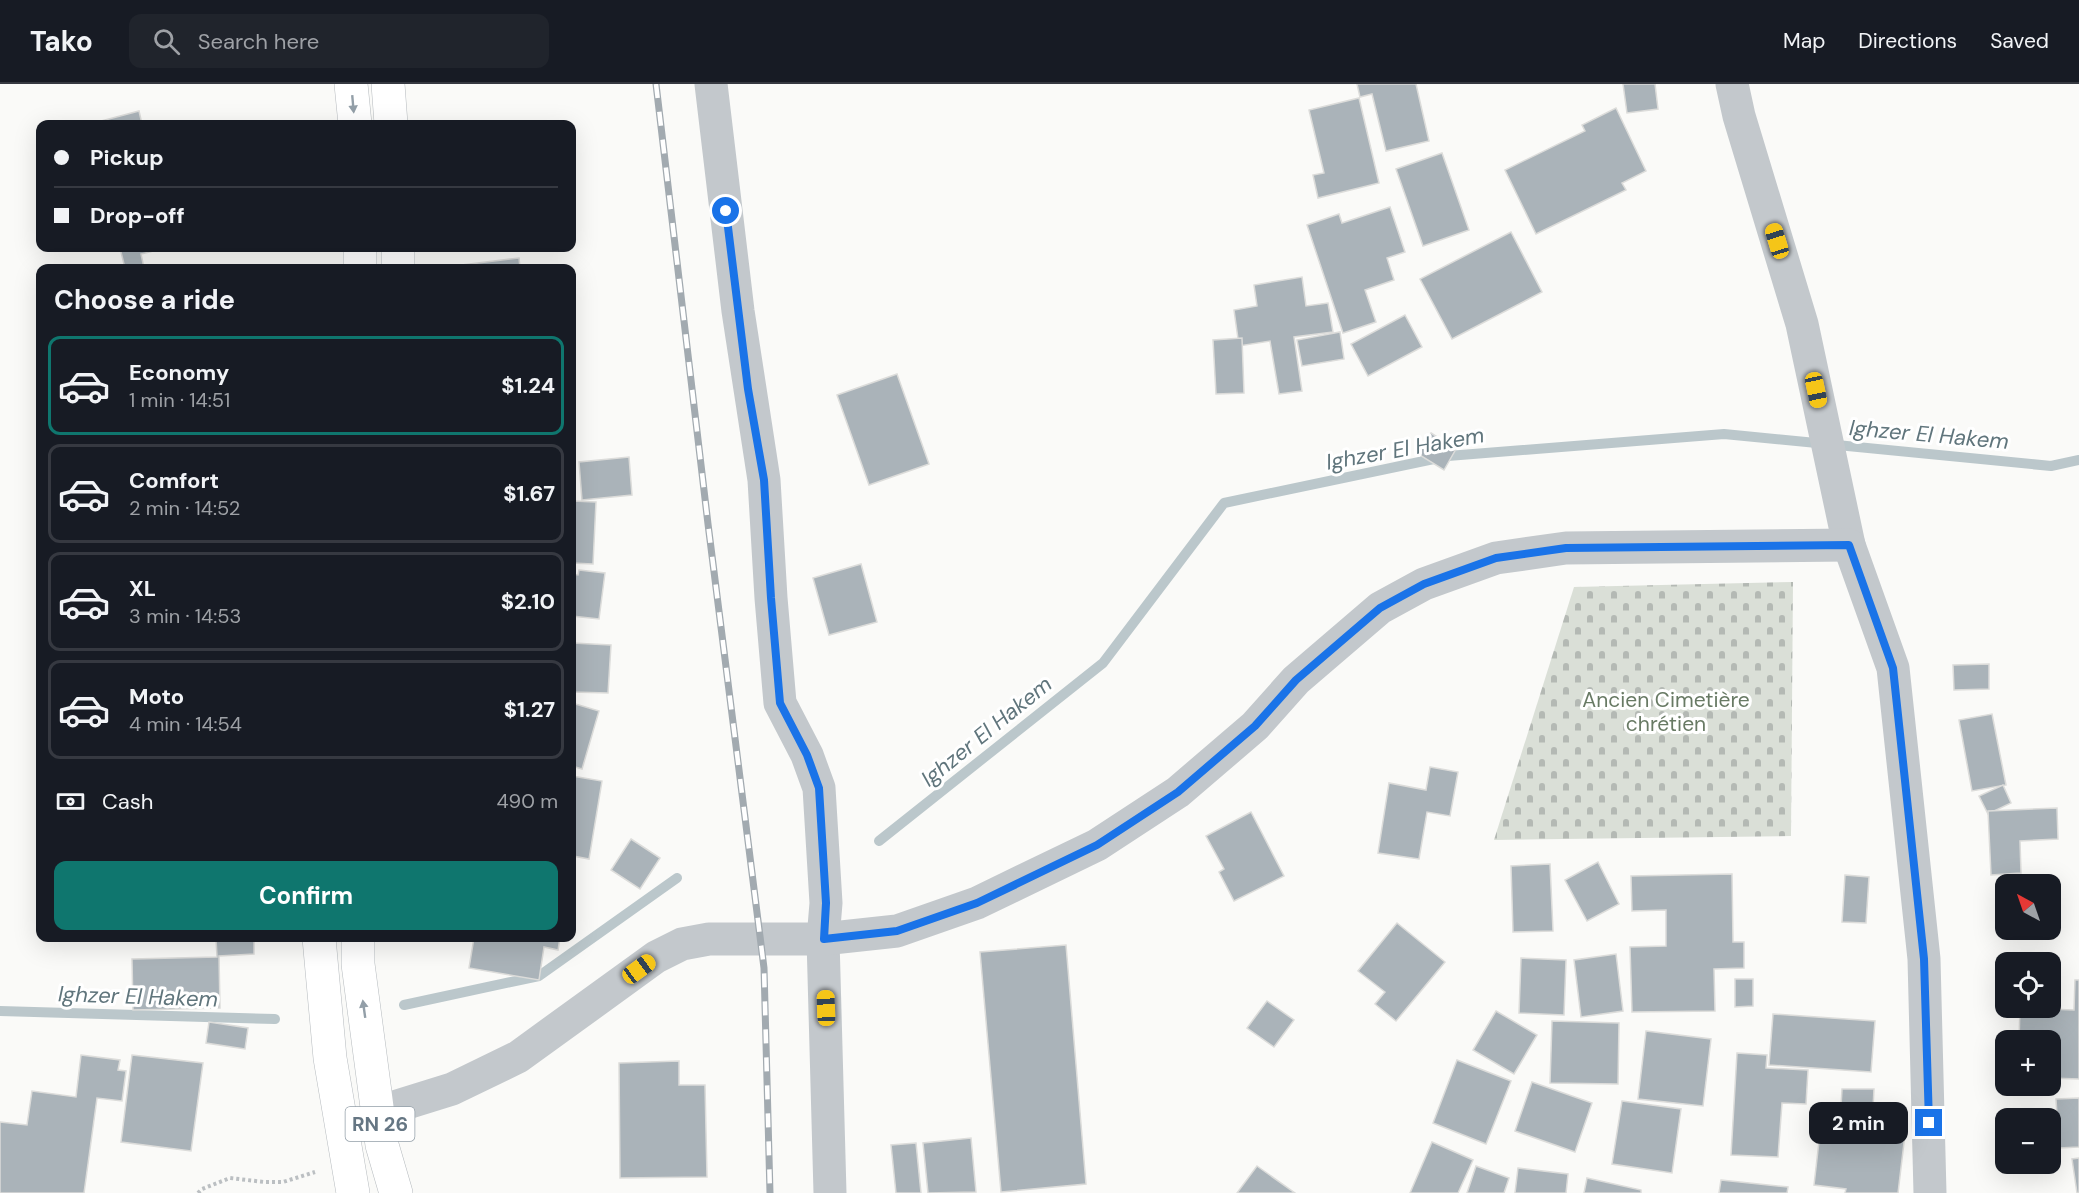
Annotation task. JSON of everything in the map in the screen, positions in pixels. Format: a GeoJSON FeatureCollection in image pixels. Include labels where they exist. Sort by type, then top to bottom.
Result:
{"type":"FeatureCollection","features":[{"type":"Feature","properties":{"kind":"main road"},"geometry":{"type":"LineString","coordinates":[[351,84],[355,120]]}},
{"type":"Feature","properties":{"kind":"main road"},"geometry":{"type":"LineString","coordinates":[[387,84],[391,120]]}},
{"type":"Feature","properties":{"kind":"main road","name":"RN 26"},"geometry":{"type":"LineString","coordinates":[[319,942],[330,1058],[353,1193]]}},
{"type":"Feature","properties":{"kind":"main road","name":"RN 26"},"geometry":{"type":"LineString","coordinates":[[358,951],[382,1145],[396,1193]]}},
{"type":"Feature","properties":{"kind":"main road"},"geometry":{"type":"LineString","coordinates":[[341,1193],[343,1139]]}},
{"type":"Feature","properties":{"kind":"main road"},"geometry":{"type":"LineString","coordinates":[[373,1193],[376,1160],[382,1145]]}},
{"type":"Feature","properties":{"kind":"street"},"geometry":{"type":"LineString","coordinates":[[711,84],[738,310],[764,480],[780,703],[807,755],[819,788],[826,903],[824,939],[830,1193]]}},
{"type":"Feature","properties":{"kind":"street"},"geometry":{"type":"LineString","coordinates":[[1732,84],[1739,116],[1802,324],[1849,545],[1893,668],[1924,959],[1930,1193]]}},
{"type":"Feature","properties":{"kind":"street"},"geometry":{"type":"LineString","coordinates":[[378,1112],[452,1089],[518,1057],[656,957],[682,944],[709,939],[824,939],[897,931],[967,907],[1097,845],[1178,792],[1255,726],[1296,680],[1380,608],[1424,584],[1496,558],[1566,548],[1849,545]]}},
{"type":"Feature","properties":{"kind":"path"},"geometry":{"type":"LineString","coordinates":[[198,1193],[202,1189],[230,1178],[283,1182],[316,1172],[343,1139]]}},
{"type":"Feature","properties":{"kind":"green space","name":"Ancien Cimetière chrétien"},"geometry":{"type":"Polygon","coordinates":[[[1793,582],[1791,836],[1494,840],[1574,587],[1793,582]]]}},
{"type":"Feature","properties":{"kind":"building"},"geometry":{"type":"Polygon","coordinates":[[[1357,84],[1416,84],[1429,141],[1386,151],[1372,94],[1360,97],[1357,84]]]}},
{"type":"Feature","properties":{"kind":"building"},"geometry":{"type":"Polygon","coordinates":[[[1623,84],[1655,84],[1658,109],[1627,113],[1623,84]]]}},
{"type":"Feature","properties":{"kind":"building"},"geometry":{"type":"Polygon","coordinates":[[[1359,98],[1379,183],[1318,198],[1313,175],[1324,173],[1309,110],[1359,98]]]}},
{"type":"Feature","properties":{"kind":"building"},"geometry":{"type":"Polygon","coordinates":[[[1616,108],[1646,171],[1622,183],[1626,190],[1536,234],[1505,170],[1585,131],[1582,125],[1616,108]]]}},
{"type":"Feature","properties":{"kind":"building"},"geometry":{"type":"Polygon","coordinates":[[[139,111],[141,120],[105,120],[139,111]]]}},
{"type":"Feature","properties":{"kind":"building"},"geometry":{"type":"Polygon","coordinates":[[[1442,153],[1469,230],[1423,246],[1396,169],[1442,153]]]}},
{"type":"Feature","properties":{"kind":"building"},"geometry":{"type":"Polygon","coordinates":[[[1390,207],[1405,252],[1387,258],[1394,280],[1365,290],[1376,322],[1343,333],[1307,225],[1339,214],[1342,223],[1390,207]]]}},
{"type":"Feature","properties":{"kind":"building"},"geometry":{"type":"Polygon","coordinates":[[[1511,232],[1542,292],[1452,339],[1420,279],[1511,232]]]}},
{"type":"Feature","properties":{"kind":"building"},"geometry":{"type":"Polygon","coordinates":[[[121,252],[149,252],[141,254],[143,264],[124,264],[121,252]]]}},
{"type":"Feature","properties":{"kind":"building"},"geometry":{"type":"Polygon","coordinates":[[[519,258],[520,264],[470,264],[519,258]]]}},
{"type":"Feature","properties":{"kind":"building"},"geometry":{"type":"Polygon","coordinates":[[[1302,277],[1306,306],[1328,303],[1333,332],[1294,337],[1302,391],[1279,394],[1270,341],[1239,346],[1234,310],[1257,306],[1254,285],[1302,277]]]}},
{"type":"Feature","properties":{"kind":"building"},"geometry":{"type":"Polygon","coordinates":[[[1405,315],[1422,347],[1368,376],[1351,344],[1405,315]]]}},
{"type":"Feature","properties":{"kind":"building"},"geometry":{"type":"Polygon","coordinates":[[[1340,332],[1344,359],[1302,366],[1297,340],[1340,332]]]}},
{"type":"Feature","properties":{"kind":"building"},"geometry":{"type":"Polygon","coordinates":[[[1242,338],[1244,393],[1216,394],[1213,340],[1242,338]]]}},
{"type":"Feature","properties":{"kind":"building"},"geometry":{"type":"Polygon","coordinates":[[[897,374],[929,464],[869,485],[837,395],[897,374]]]}},
{"type":"Feature","properties":{"kind":"building"},"geometry":{"type":"Polygon","coordinates":[[[1431,433],[1456,449],[1444,470],[1418,454],[1431,433]]]}},
{"type":"Feature","properties":{"kind":"building"},"geometry":{"type":"Polygon","coordinates":[[[629,457],[632,495],[582,500],[579,462],[629,457]]]}},
{"type":"Feature","properties":{"kind":"building"},"geometry":{"type":"Polygon","coordinates":[[[576,501],[596,502],[593,564],[576,563],[576,501]]]}},
{"type":"Feature","properties":{"kind":"building"},"geometry":{"type":"Polygon","coordinates":[[[861,564],[877,622],[829,635],[813,578],[861,564]]]}},
{"type":"Feature","properties":{"kind":"building"},"geometry":{"type":"Polygon","coordinates":[[[579,570],[605,573],[599,619],[576,616],[576,575],[578,575],[579,570]]]}},
{"type":"Feature","properties":{"kind":"building"},"geometry":{"type":"Polygon","coordinates":[[[576,643],[611,645],[608,693],[576,692],[576,643]]]}},
{"type":"Feature","properties":{"kind":"building"},"geometry":{"type":"Polygon","coordinates":[[[1989,664],[1989,689],[1954,690],[1953,665],[1989,664]]]}},
{"type":"Feature","properties":{"kind":"building"},"geometry":{"type":"Polygon","coordinates":[[[576,704],[599,711],[582,769],[576,767],[576,704]]]}},
{"type":"Feature","properties":{"kind":"building"},"geometry":{"type":"Polygon","coordinates":[[[1992,714],[2006,785],[1972,791],[1959,720],[1992,714]]]}},
{"type":"Feature","properties":{"kind":"building"},"geometry":{"type":"Polygon","coordinates":[[[1430,767],[1458,772],[1450,816],[1427,812],[1419,859],[1378,853],[1389,783],[1426,790],[1430,767]]]}},
{"type":"Feature","properties":{"kind":"building"},"geometry":{"type":"Polygon","coordinates":[[[576,777],[602,781],[589,859],[576,857],[576,777]]]}},
{"type":"Feature","properties":{"kind":"building"},"geometry":{"type":"Polygon","coordinates":[[[2003,785],[2011,803],[1988,814],[1979,796],[2003,785]]]}},
{"type":"Feature","properties":{"kind":"building"},"geometry":{"type":"Polygon","coordinates":[[[2057,808],[2058,839],[2020,841],[2021,873],[1991,875],[1988,811],[2057,808]]]}},
{"type":"Feature","properties":{"kind":"building"},"geometry":{"type":"Polygon","coordinates":[[[1251,812],[1284,876],[1234,901],[1219,872],[1224,869],[1206,836],[1251,812]]]}},
{"type":"Feature","properties":{"kind":"building"},"geometry":{"type":"Polygon","coordinates":[[[631,839],[660,858],[640,889],[611,870],[631,839]]]}},
{"type":"Feature","properties":{"kind":"building"},"geometry":{"type":"Polygon","coordinates":[[[1598,862],[1619,904],[1587,921],[1565,880],[1598,862]]]}},
{"type":"Feature","properties":{"kind":"building"},"geometry":{"type":"Polygon","coordinates":[[[1550,864],[1553,931],[1513,932],[1511,866],[1550,864]]]}},
{"type":"Feature","properties":{"kind":"building"},"geometry":{"type":"Polygon","coordinates":[[[1732,874],[1733,942],[1744,942],[1744,968],[1714,969],[1715,1011],[1632,1012],[1630,947],[1666,946],[1666,910],[1632,911],[1631,876],[1732,874]]]}},
{"type":"Feature","properties":{"kind":"building"},"geometry":{"type":"Polygon","coordinates":[[[1845,875],[1869,877],[1866,923],[1842,922],[1845,875]]]}},
{"type":"Feature","properties":{"kind":"building"},"geometry":{"type":"Polygon","coordinates":[[[1397,923],[1445,962],[1396,1021],[1375,1004],[1385,992],[1358,971],[1397,923]]]}},
{"type":"Feature","properties":{"kind":"building"},"geometry":{"type":"Polygon","coordinates":[[[216,942],[254,942],[254,954],[219,956],[220,1008],[133,1010],[132,959],[217,957],[216,942]]]}},
{"type":"Feature","properties":{"kind":"building"},"geometry":{"type":"Polygon","coordinates":[[[473,942],[559,942],[558,950],[544,947],[539,980],[469,968],[473,942]]]}},
{"type":"Feature","properties":{"kind":"building"},"geometry":{"type":"Polygon","coordinates":[[[1066,945],[1086,1184],[1001,1192],[980,952],[1066,945]]]}},
{"type":"Feature","properties":{"kind":"building"},"geometry":{"type":"Polygon","coordinates":[[[1616,954],[1623,1011],[1581,1017],[1574,960],[1616,954]]]}},
{"type":"Feature","properties":{"kind":"building"},"geometry":{"type":"Polygon","coordinates":[[[1521,958],[1566,960],[1564,1015],[1519,1013],[1521,958]]]}},
{"type":"Feature","properties":{"kind":"building"},"geometry":{"type":"Polygon","coordinates":[[[1735,979],[1753,979],[1753,1006],[1735,1007],[1735,979]]]}},
{"type":"Feature","properties":{"kind":"building"},"geometry":{"type":"Polygon","coordinates":[[[2075,980],[2079,980],[2079,1079],[2061,1078],[2061,1030],[2019,1030],[2020,1018],[2061,1018],[2061,1010],[2074,1010],[2075,980]]]}},
{"type":"Feature","properties":{"kind":"building"},"geometry":{"type":"Polygon","coordinates":[[[1267,1001],[1294,1020],[1274,1047],[1247,1028],[1267,1001]]]}},
{"type":"Feature","properties":{"kind":"building"},"geometry":{"type":"Polygon","coordinates":[[[1496,1011],[1537,1035],[1514,1074],[1473,1050],[1496,1011]]]}},
{"type":"Feature","properties":{"kind":"building"},"geometry":{"type":"Polygon","coordinates":[[[1773,1014],[1875,1021],[1871,1072],[1769,1065],[1773,1014]]]}},
{"type":"Feature","properties":{"kind":"building"},"geometry":{"type":"Polygon","coordinates":[[[1552,1021],[1619,1023],[1618,1084],[1550,1083],[1552,1021]]]}},
{"type":"Feature","properties":{"kind":"building"},"geometry":{"type":"Polygon","coordinates":[[[209,1022],[248,1028],[245,1049],[206,1043],[209,1022]]]}},
{"type":"Feature","properties":{"kind":"building"},"geometry":{"type":"Polygon","coordinates":[[[1646,1031],[1711,1039],[1703,1106],[1638,1099],[1646,1031]]]}},
{"type":"Feature","properties":{"kind":"building"},"geometry":{"type":"Polygon","coordinates":[[[1737,1053],[1767,1055],[1766,1068],[1808,1070],[1806,1104],[1782,1103],[1778,1157],[1731,1155],[1737,1053]]]}},
{"type":"Feature","properties":{"kind":"building"},"geometry":{"type":"Polygon","coordinates":[[[81,1055],[120,1060],[118,1070],[126,1071],[122,1101],[97,1098],[84,1193],[0,1193],[0,1122],[27,1125],[32,1091],[76,1097],[81,1055]]]}},
{"type":"Feature","properties":{"kind":"building"},"geometry":{"type":"Polygon","coordinates":[[[132,1055],[203,1063],[191,1151],[121,1142],[132,1055]]]}},
{"type":"Feature","properties":{"kind":"building"},"geometry":{"type":"Polygon","coordinates":[[[1457,1060],[1511,1081],[1486,1144],[1433,1123],[1457,1060]]]}},
{"type":"Feature","properties":{"kind":"building"},"geometry":{"type":"Polygon","coordinates":[[[679,1061],[679,1085],[705,1085],[707,1177],[620,1178],[619,1063],[679,1061]]]}},
{"type":"Feature","properties":{"kind":"building"},"geometry":{"type":"Polygon","coordinates":[[[1532,1082],[1592,1103],[1575,1152],[1515,1131],[1532,1082]]]}},
{"type":"Feature","properties":{"kind":"building"},"geometry":{"type":"Polygon","coordinates":[[[1842,1089],[1874,1089],[1873,1108],[1841,1107],[1842,1089]]]}},
{"type":"Feature","properties":{"kind":"building"},"geometry":{"type":"Polygon","coordinates":[[[2079,1098],[2079,1147],[2061,1148],[2061,1108],[2057,1108],[2056,1099],[2079,1098]]]}},
{"type":"Feature","properties":{"kind":"building"},"geometry":{"type":"Polygon","coordinates":[[[1622,1101],[1681,1109],[1672,1173],[1612,1164],[1622,1101]]]}},
{"type":"Feature","properties":{"kind":"building"},"geometry":{"type":"Polygon","coordinates":[[[1821,1124],[1905,1134],[1898,1193],[1845,1193],[1846,1189],[1814,1185],[1821,1124]]]}},
{"type":"Feature","properties":{"kind":"building"},"geometry":{"type":"Polygon","coordinates":[[[971,1138],[976,1192],[928,1193],[923,1143],[971,1138]]]}},
{"type":"Feature","properties":{"kind":"building"},"geometry":{"type":"Polygon","coordinates":[[[1432,1142],[1473,1160],[1458,1193],[1410,1193],[1432,1142]]]}},
{"type":"Feature","properties":{"kind":"building"},"geometry":{"type":"Polygon","coordinates":[[[916,1143],[921,1193],[896,1193],[891,1145],[916,1143]]]}},
{"type":"Feature","properties":{"kind":"building"},"geometry":{"type":"Polygon","coordinates":[[[2079,1158],[2079,1193],[2077,1193],[2072,1159],[2079,1158]]]}},
{"type":"Feature","properties":{"kind":"building"},"geometry":{"type":"Polygon","coordinates":[[[1257,1166],[1295,1193],[1237,1193],[1257,1166]]]}},
{"type":"Feature","properties":{"kind":"building"},"geometry":{"type":"Polygon","coordinates":[[[1476,1166],[1509,1178],[1504,1193],[1467,1193],[1476,1166]]]}},
{"type":"Feature","properties":{"kind":"building"},"geometry":{"type":"Polygon","coordinates":[[[1518,1168],[1568,1174],[1566,1193],[1515,1193],[1518,1168]]]}},
{"type":"Feature","properties":{"kind":"building"},"geometry":{"type":"Polygon","coordinates":[[[1587,1178],[1641,1190],[1641,1193],[1584,1193],[1587,1178]]]}},
{"type":"Feature","properties":{"kind":"building"},"geometry":{"type":"Polygon","coordinates":[[[1721,1180],[1788,1187],[1787,1193],[1719,1193],[1721,1180]]]}},
{"type":"Feature","properties":{"kind":"waterway","name":"Ighzer El Hakem"},"geometry":{"type":"LineString","coordinates":[[879,841],[1103,663],[1224,503],[1448,456],[1724,434],[2051,466],[2079,460]]}},
{"type":"Feature","properties":{"kind":"waterway","name":"Ighzer El Hakem"},"geometry":{"type":"LineString","coordinates":[[404,1005],[539,976],[677,878]]}},
{"type":"Feature","properties":{"kind":"waterway","name":"Ighzer El Hakem"},"geometry":{"type":"LineString","coordinates":[[0,1011],[275,1019]]}},
{"type":"Feature","properties":{"kind":"railway"},"geometry":{"type":"LineString","coordinates":[[656,84],[764,968],[770,1193]]}},
{"type":"Feature","properties":{"kind":"route"},"geometry":{"type":"LineString","coordinates":[[726,211],[748,389],[764,480],[780,703],[807,755],[819,788],[826,903],[824,939],[897,931],[977,903],[1097,845],[1178,792],[1255,726],[1296,680],[1380,608],[1424,584],[1496,558],[1566,548],[1849,545],[1893,668],[1924,959],[1929,1123]]}}]}
